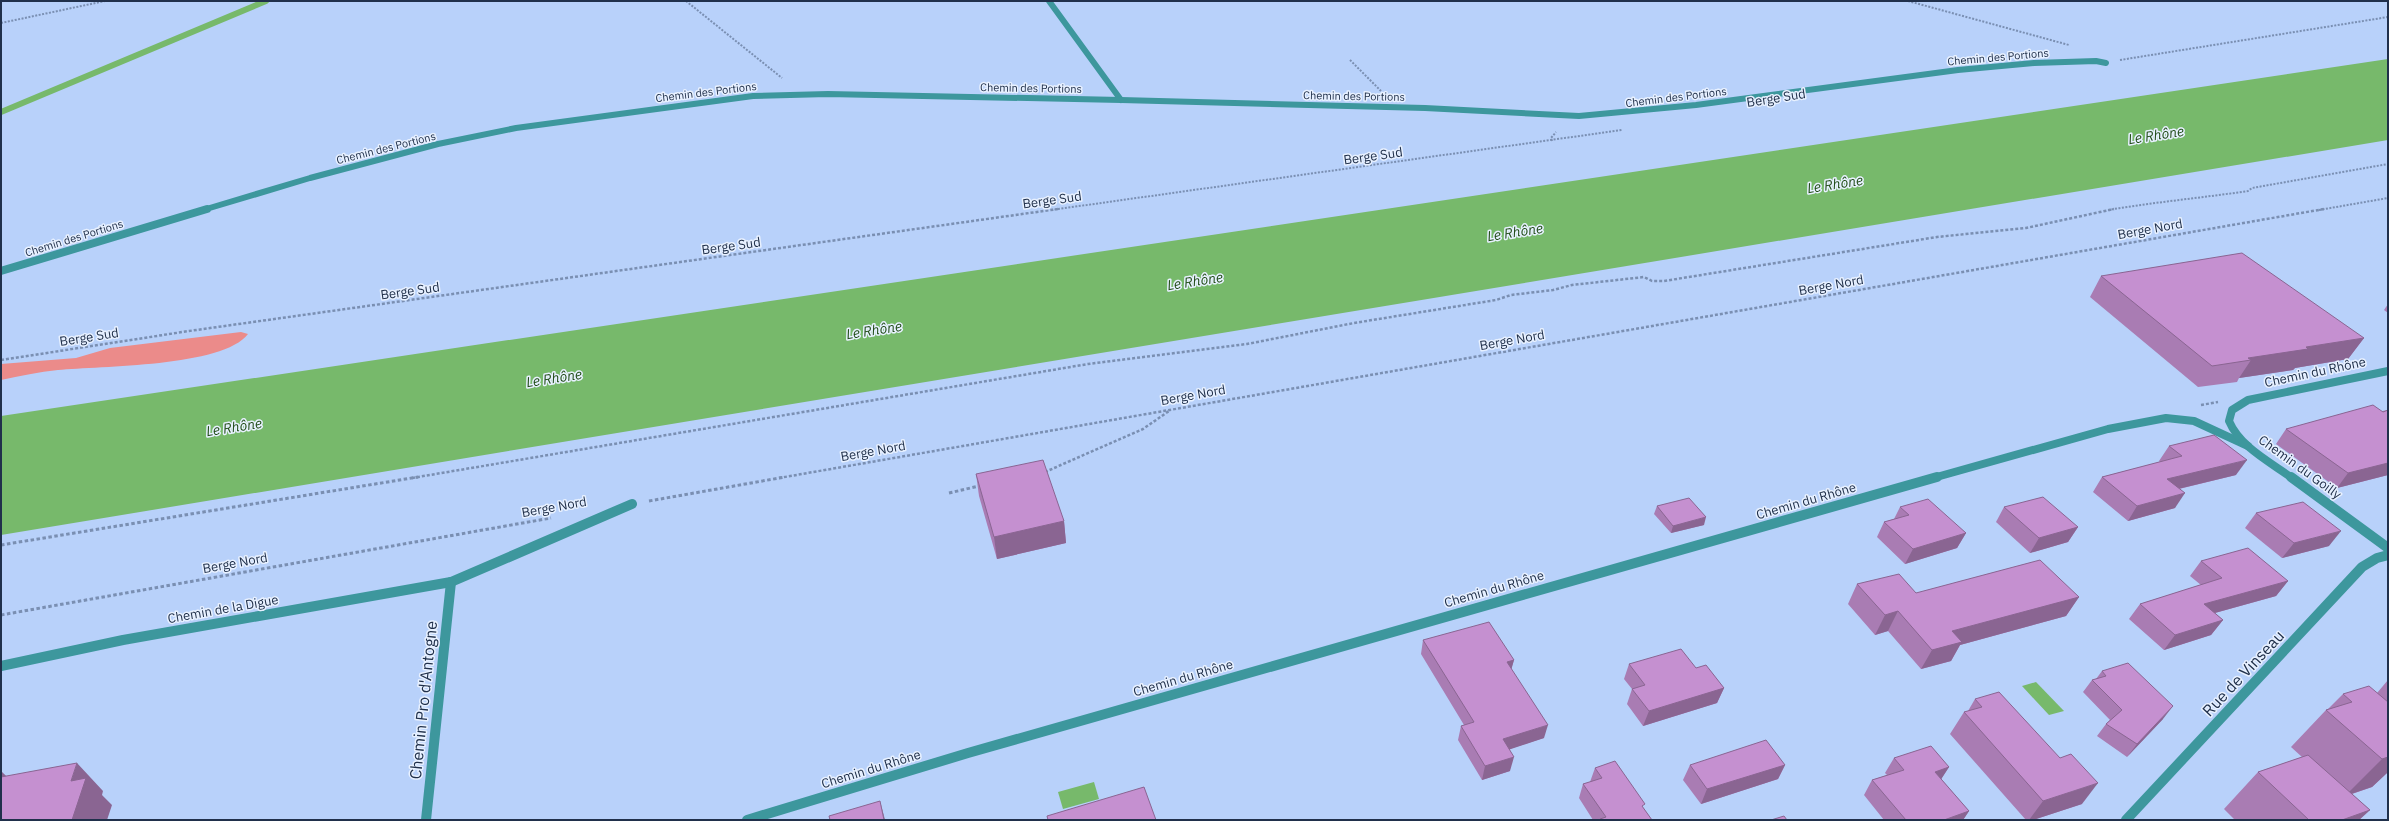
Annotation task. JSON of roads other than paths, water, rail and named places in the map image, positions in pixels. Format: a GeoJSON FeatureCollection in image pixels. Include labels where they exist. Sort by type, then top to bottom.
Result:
{"type":"FeatureCollection","features":[{"type":"Feature","properties":{"kind":"street"},"geometry":{"type":"LineString","coordinates":[[1049,1],[1121,100]]}},
{"type":"Feature","properties":{"kind":"street","name":"Chemin des Portions"},"geometry":{"type":"LineString","coordinates":[[1,271],[310,178],[481,135],[559,121],[730,99],[801,94],[1398,107],[1554,116],[1600,115],[1696,105],[1958,70],[2034,63],[2078,61],[2106,63]]}},
{"type":"Feature","properties":{"kind":"street","name":"Chemin du Rhône"},"geometry":{"type":"LineString","coordinates":[[2248,400],[2388,371]]}},
{"type":"Feature","properties":{"kind":"street","name":"Chemin du Goilly"},"geometry":{"type":"LineString","coordinates":[[2248,400],[2234,406],[2229,412],[2228,418],[2235,433],[2248,446],[2388,548]]}},
{"type":"Feature","properties":{"kind":"street","name":"Chemin du Rhône"},"geometry":{"type":"LineString","coordinates":[[747,820],[968,754],[1519,595],[2108,429],[2162,417],[2185,418],[2210,425],[2248,446]]}},
{"type":"Feature","properties":{"kind":"street","name":"Chemin de la Digue"},"geometry":{"type":"LineString","coordinates":[[1,666],[123,640],[451,582],[632,504]]}},
{"type":"Feature","properties":{"kind":"street","name":"Rue de Vinseau"},"geometry":{"type":"LineString","coordinates":[[2126,820],[2362,567],[2377,558],[2388,555]]}},
{"type":"Feature","properties":{"kind":"street","name":"Chemin Pro d'Antogne"},"geometry":{"type":"LineString","coordinates":[[426,820],[451,582]]}},
{"type":"Feature","properties":{"kind":"water","name":"Le Rhône"},"geometry":{"type":"Polygon","coordinates":[[[2388,59],[2388,140],[1,535],[1,416],[2388,59]]]}},
{"type":"Feature","properties":{"kind":"water"},"geometry":{"type":"Polygon","coordinates":[[[2036,682],[2064,711],[2049,715],[2022,686],[2036,682]]]}},
{"type":"Feature","properties":{"kind":"water"},"geometry":{"type":"Polygon","coordinates":[[[1094,782],[1099,799],[1063,809],[1058,792],[1094,782]]]}},
{"type":"Feature","properties":{"kind":"waterway"},"geometry":{"type":"LineString","coordinates":[[1,112],[266,1]]}}]}
